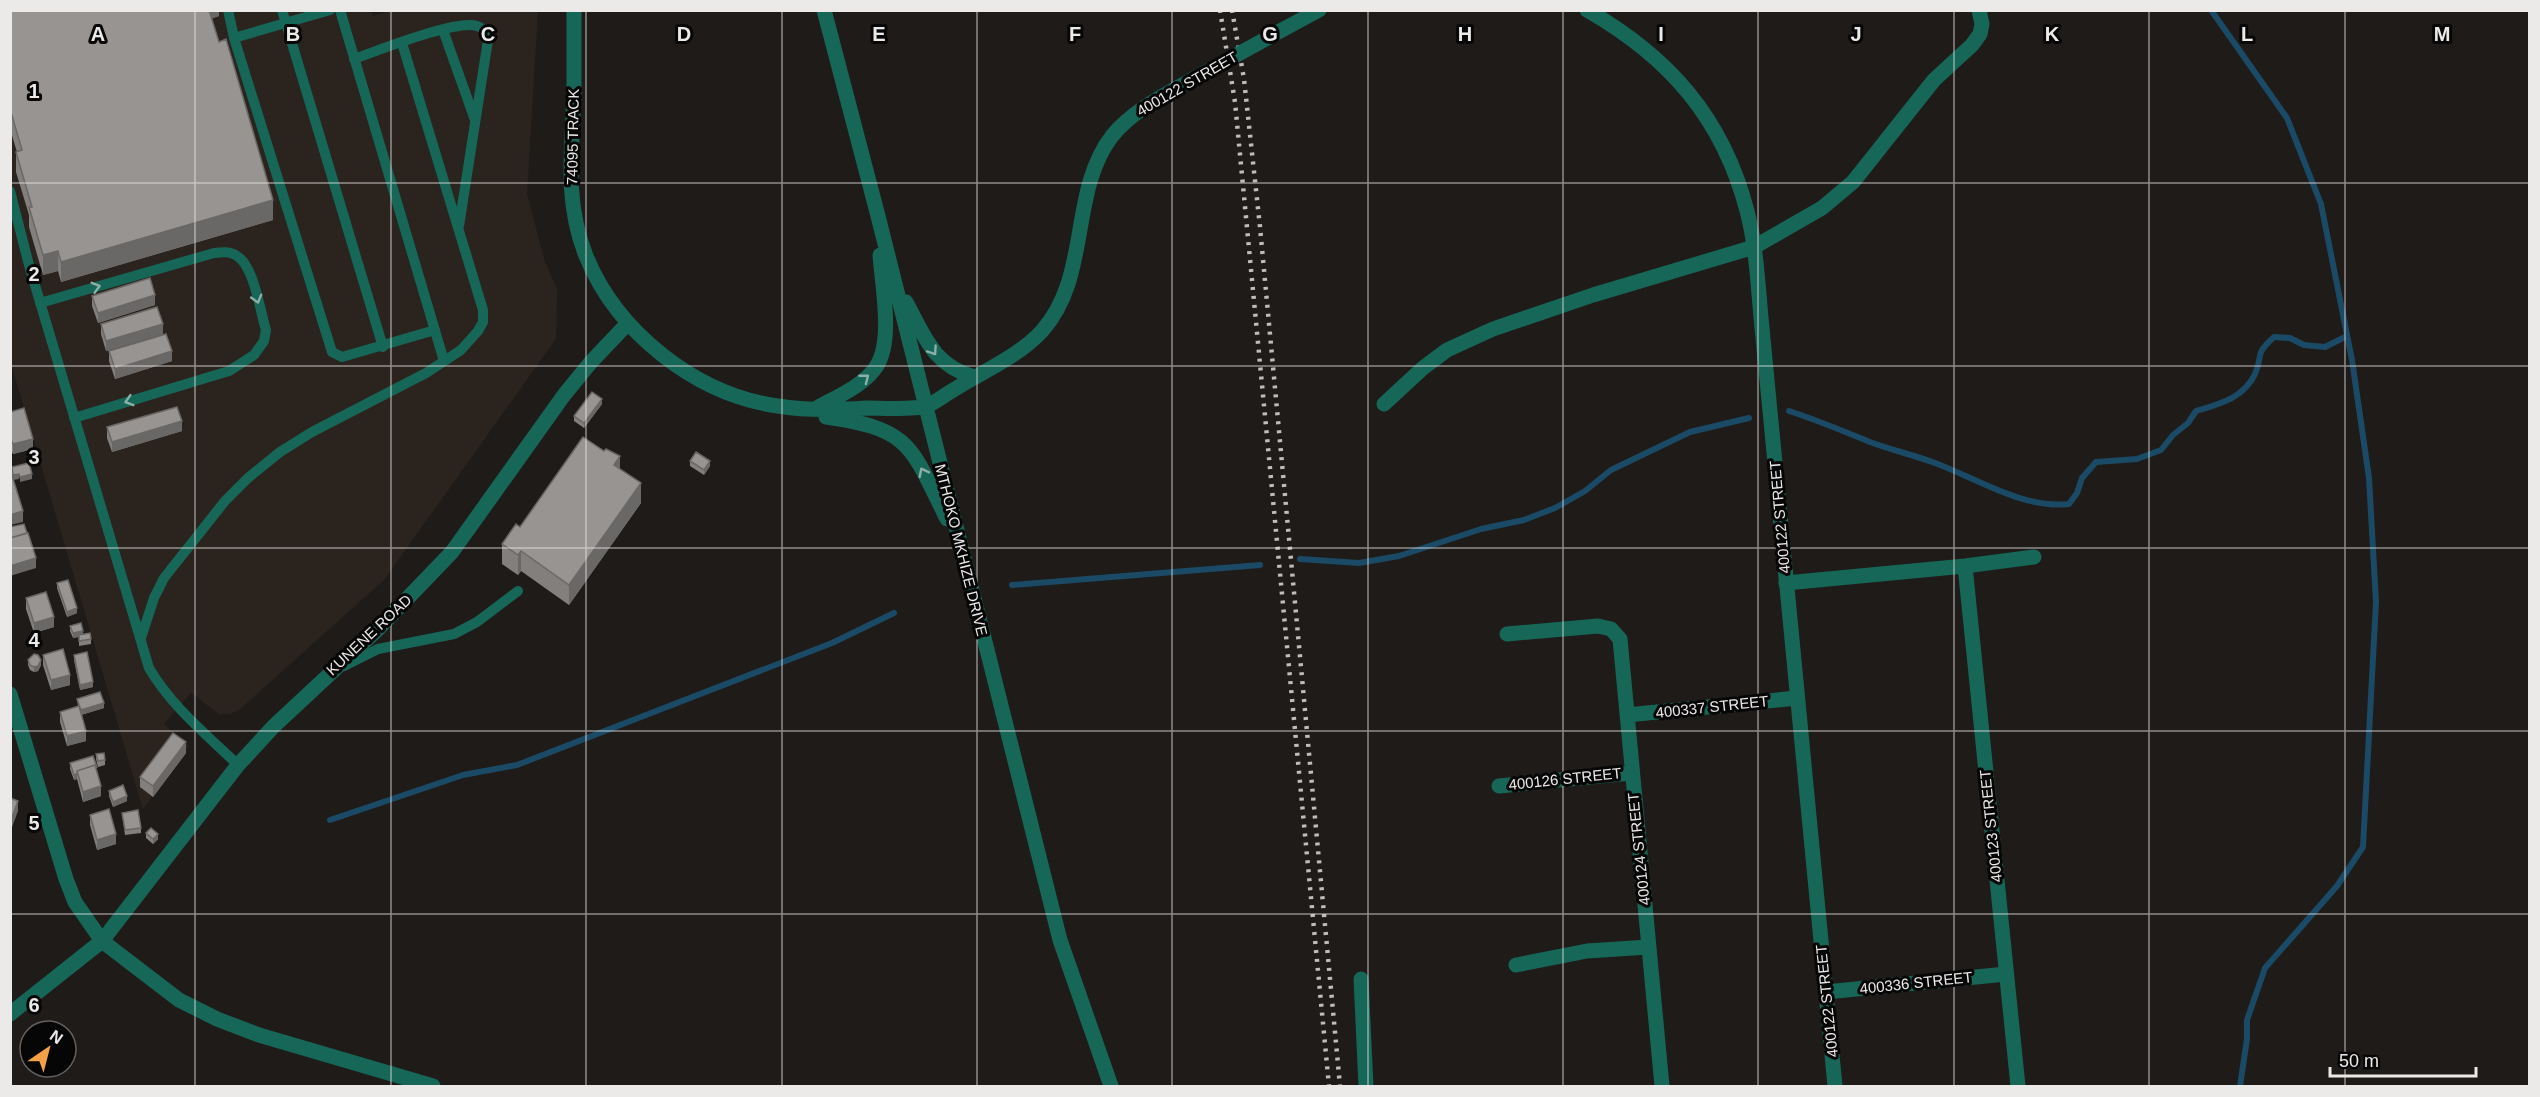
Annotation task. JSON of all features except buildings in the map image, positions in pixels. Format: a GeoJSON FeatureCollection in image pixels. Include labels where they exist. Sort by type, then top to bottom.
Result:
{"type":"FeatureCollection","features":[{"type":"Feature","properties":{"kind":"street","name":"74095 TRACK"},"geometry":{"type":"LineString","coordinates":[[574,10],[569,171],[576,223],[586,256],[604,292],[628,323],[654,349],[694,376],[747,399],[777,406],[815,409],[926,406]]}},
{"type":"Feature","properties":{"kind":"street","name":"MTHOKO MKHIZE DRIVE"},"geometry":{"type":"LineString","coordinates":[[824,10],[1060,940],[1111,1086]]}},
{"type":"Feature","properties":{"kind":"street","name":"400122 STREET"},"geometry":{"type":"LineString","coordinates":[[926,406],[1022,348],[1042,331],[1069,283],[1090,184],[1112,137],[1128,119],[1193,79],[1319,10]]}},
{"type":"Feature","properties":{"kind":"street","name":"400122 STREET"},"geometry":{"type":"LineString","coordinates":[[1587,10],[1614,26],[1655,57],[1701,107],[1722,142],[1739,182],[1748,213],[1754,248],[1835,1086]]}},
{"type":"Feature","properties":{"kind":"street"},"geometry":{"type":"LineString","coordinates":[[1384,404],[1423,368],[1447,350],[1493,329],[1593,295],[1754,248],[1822,207],[1853,182],[1934,80],[1972,45],[1980,34],[1982,24],[1979,10]]}},
{"type":"Feature","properties":{"kind":"street"},"geometry":{"type":"LineString","coordinates":[[815,409],[873,372],[885,349],[878,216]]}},
{"type":"Feature","properties":{"kind":"street"},"geometry":{"type":"LineString","coordinates":[[894,281],[931,349],[940,360],[960,373],[974,377]]}},
{"type":"Feature","properties":{"kind":"street","name":"KUNENE ROAD"},"geometry":{"type":"LineString","coordinates":[[10,1014],[102,942],[238,765],[325,676],[377,630],[452,552],[564,395],[628,323]]}},
{"type":"Feature","properties":{"kind":"street"},"geometry":{"type":"LineString","coordinates":[[777,406],[817,416],[867,423],[899,438],[910,448],[920,464],[959,543]]}},
{"type":"Feature","properties":{"kind":"street"},"geometry":{"type":"LineString","coordinates":[[1786,583],[2034,557]]}},
{"type":"Feature","properties":{"kind":"street","name":"400123 STREET"},"geometry":{"type":"LineString","coordinates":[[1965,566],[2018,1086]]}},
{"type":"Feature","properties":{"kind":"street","name":"400124 STREET"},"geometry":{"type":"LineString","coordinates":[[1507,634],[1598,626],[1611,629],[1620,639],[1662,1086]]}},
{"type":"Feature","properties":{"kind":"street"},"geometry":{"type":"LineString","coordinates":[[10,694],[15,725],[66,879],[75,902],[102,942],[179,1000],[217,1019],[259,1035],[433,1086]]}},
{"type":"Feature","properties":{"kind":"street","name":"400337 STREET"},"geometry":{"type":"LineString","coordinates":[[1627,715],[1797,698]]}},
{"type":"Feature","properties":{"kind":"street","name":"400126 STREET"},"geometry":{"type":"LineString","coordinates":[[1499,786],[1631,773]]}},
{"type":"Feature","properties":{"kind":"street"},"geometry":{"type":"LineString","coordinates":[[1516,965],[1587,951],[1648,947]]}},
{"type":"Feature","properties":{"kind":"street","name":"400336 STREET"},"geometry":{"type":"LineString","coordinates":[[1826,992],[2006,974]]}},
{"type":"Feature","properties":{"kind":"street"},"geometry":{"type":"LineString","coordinates":[[1361,979],[1366,1086]]}},
{"type":"Feature","properties":{"kind":"lane"},"geometry":{"type":"LineString","coordinates":[[228,10],[234,38],[332,352],[342,357],[435,330]]}},
{"type":"Feature","properties":{"kind":"lane"},"geometry":{"type":"LineString","coordinates":[[282,10],[383,346]]}},
{"type":"Feature","properties":{"kind":"lane"},"geometry":{"type":"LineString","coordinates":[[234,38],[330,10]]}},
{"type":"Feature","properties":{"kind":"lane"},"geometry":{"type":"LineString","coordinates":[[340,10],[444,361]]}},
{"type":"Feature","properties":{"kind":"lane"},"geometry":{"type":"LineString","coordinates":[[354,59],[443,30],[469,25],[478,26],[485,31],[488,39],[459,230]]}},
{"type":"Feature","properties":{"kind":"lane"},"geometry":{"type":"LineString","coordinates":[[443,30],[476,121]]}},
{"type":"Feature","properties":{"kind":"lane"},"geometry":{"type":"LineString","coordinates":[[141,638],[154,598],[165,578],[225,501],[248,478],[280,452],[312,432],[461,350],[483,322],[483,310],[402,42]]}},
{"type":"Feature","properties":{"kind":"lane"},"geometry":{"type":"LineString","coordinates":[[10,191],[40,303],[149,668],[162,690],[238,765]]}},
{"type":"Feature","properties":{"kind":"lane"},"geometry":{"type":"LineString","coordinates":[[40,303],[214,253],[227,252],[237,255],[247,265],[266,330],[264,341],[254,355],[229,371],[75,418]]}},
{"type":"Feature","properties":{"kind":"lane"},"geometry":{"type":"LineString","coordinates":[[325,676],[378,649],[454,634],[477,622],[518,591]]}},
{"type":"Feature","properties":{"kind":"shaded area"},"geometry":{"type":"Polygon","coordinates":[[[371,10],[373,16],[394,10],[538,11],[527,194],[545,262],[557,289],[556,339],[384,580],[239,710],[230,714],[219,714],[191,693],[164,724],[189,746],[143,809],[11,364],[10,11],[371,10]]]}},
{"type":"Feature","properties":{"kind":"waterway"},"geometry":{"type":"LineString","coordinates":[[2211,10],[2287,118],[2321,204],[2352,360],[2369,478],[2376,602],[2363,847],[2337,886],[2265,968],[2247,1020],[2247,1039],[2240,1086]]}},
{"type":"Feature","properties":{"kind":"waterway"},"geometry":{"type":"LineString","coordinates":[[1789,411],[1878,445],[1935,463],[2018,497],[2035,502],[2069,504],[2077,493],[2082,478],[2096,462],[2137,459],[2161,450],[2173,435],[2188,423],[2196,411],[2238,394],[2250,382],[2258,367],[2261,352],[2274,337],[2290,338],[2304,345],[2325,347],[2347,336]]}},
{"type":"Feature","properties":{"kind":"waterway"},"geometry":{"type":"LineString","coordinates":[[1300,559],[1359,563],[1399,556],[1481,529],[1524,520],[1555,508],[1585,491],[1611,470],[1690,432],[1749,418]]}},
{"type":"Feature","properties":{"kind":"waterway"},"geometry":{"type":"LineString","coordinates":[[1012,585],[1260,565]]}},
{"type":"Feature","properties":{"kind":"waterway"},"geometry":{"type":"LineString","coordinates":[[330,820],[463,775],[517,765],[832,643],[894,613]]}},
{"type":"Feature","properties":{"kind":"railway"},"geometry":{"type":"LineString","coordinates":[[1220,10],[1235,102],[1329,1086]]}},
{"type":"Feature","properties":{"kind":"railway"},"geometry":{"type":"LineString","coordinates":[[1232,10],[1244,79],[1260,227],[1340,1086]]}}]}
